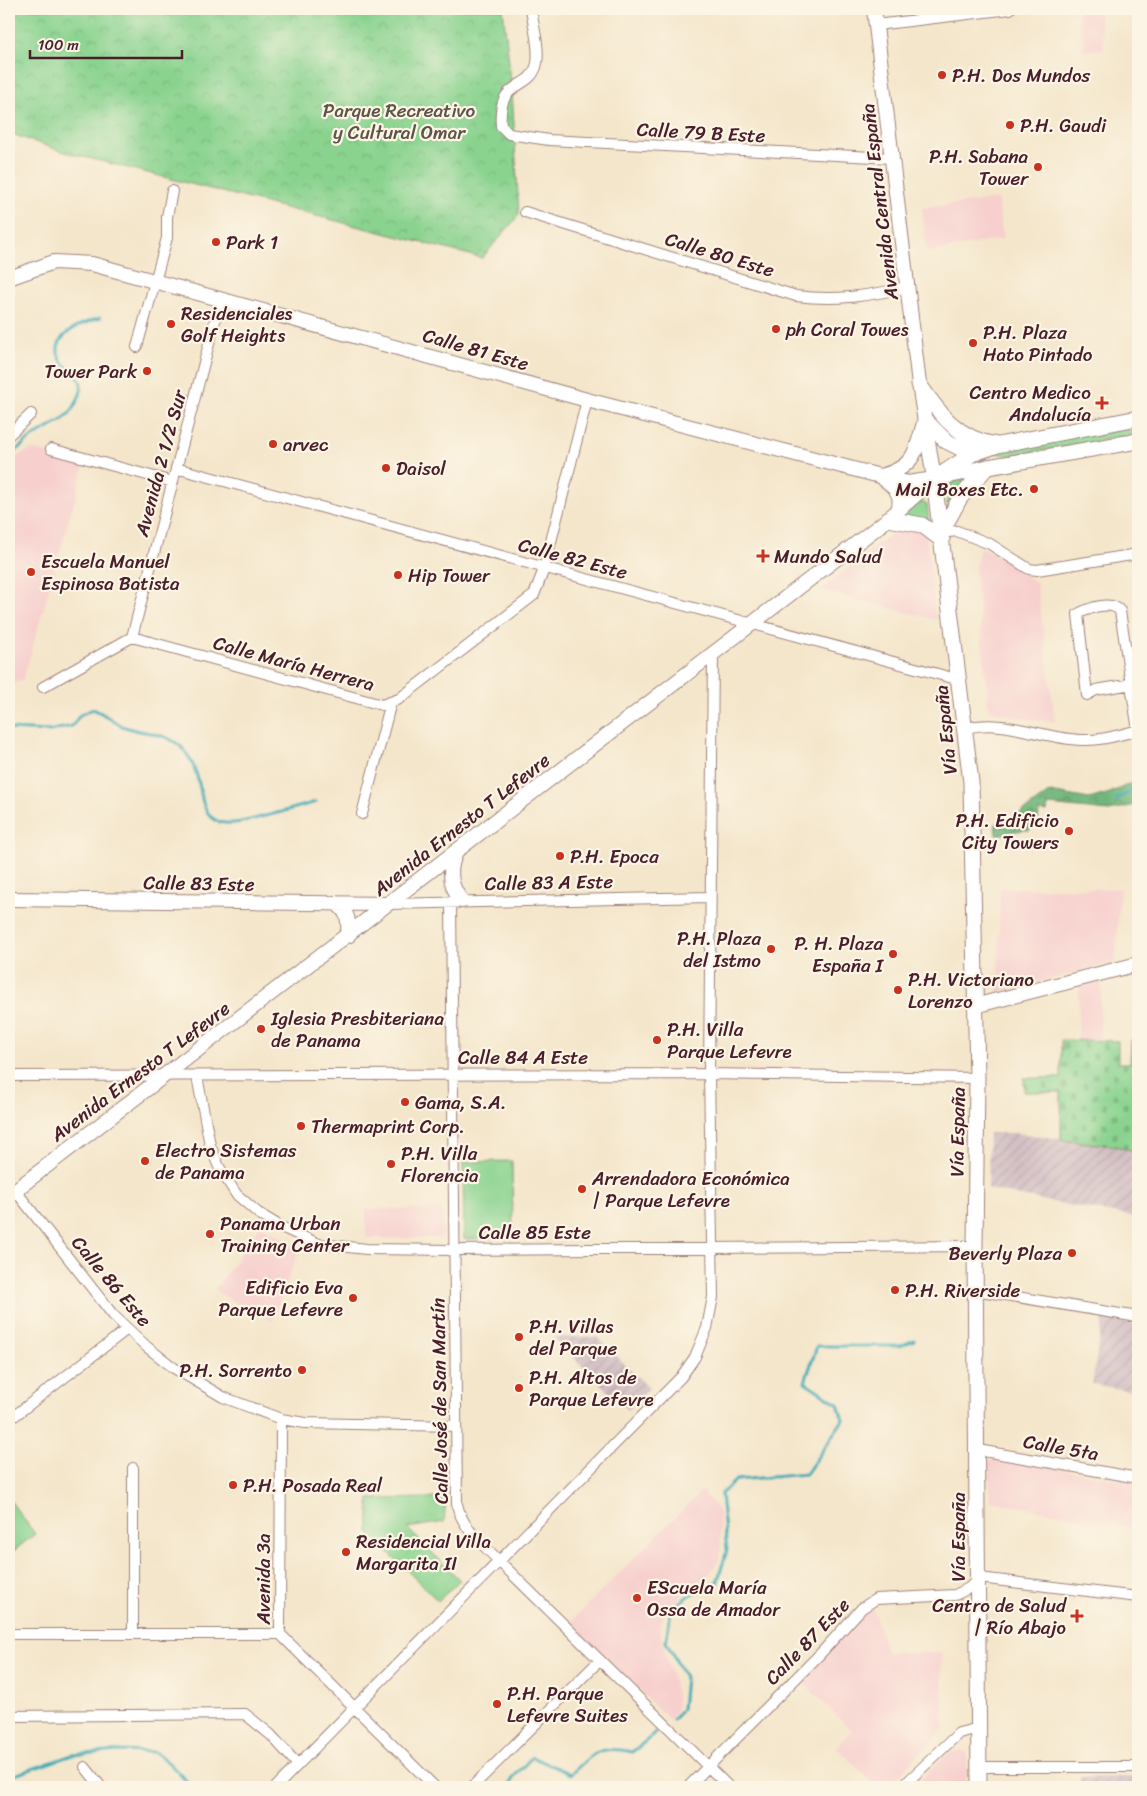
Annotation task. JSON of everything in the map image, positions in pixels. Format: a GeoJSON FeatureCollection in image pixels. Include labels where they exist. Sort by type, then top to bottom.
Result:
{"type":"FeatureCollection","features":[{"type":"Feature","properties":{"kind":"main road","name":"Avenida Central España"},"geometry":{"type":"LineString","coordinates":[[874,9],[919,384],[934,479]]}},
{"type":"Feature","properties":{"kind":"main road","name":"Calle 81 Este"},"geometry":{"type":"LineString","coordinates":[[9,278],[45,264],[72,262],[92,264],[587,400],[880,476],[908,483],[934,479]]}},
{"type":"Feature","properties":{"kind":"main road"},"geometry":{"type":"LineString","coordinates":[[919,384],[933,404],[954,426],[977,441],[998,445]]}},
{"type":"Feature","properties":{"kind":"main road"},"geometry":{"type":"LineString","coordinates":[[934,479],[972,454],[998,445],[1138,418]]}},
{"type":"Feature","properties":{"kind":"main road"},"geometry":{"type":"LineString","coordinates":[[880,476],[895,472],[914,455],[925,420],[946,441],[972,454]]}},
{"type":"Feature","properties":{"kind":"main road"},"geometry":{"type":"LineString","coordinates":[[934,479],[988,467],[1138,441]]}},
{"type":"Feature","properties":{"kind":"main road"},"geometry":{"type":"LineString","coordinates":[[880,476],[898,491],[900,500],[893,515],[922,524],[942,536],[960,498],[988,467]]}},
{"type":"Feature","properties":{"kind":"main road","name":"Avenida Ernesto T Lefevre"},"geometry":{"type":"LineString","coordinates":[[12,1193],[713,655],[893,515],[934,479]]}},
{"type":"Feature","properties":{"kind":"main road","name":"Vía España"},"geometry":{"type":"LineString","coordinates":[[934,479],[966,728],[971,782],[974,1006],[977,1078],[975,1290],[978,1450],[979,1787]]}},
{"type":"Feature","properties":{"kind":"main road"},"geometry":{"type":"LineString","coordinates":[[456,852],[451,867],[451,882],[457,902]]}},
{"type":"Feature","properties":{"kind":"main road","name":"Calle 83 Este"},"geometry":{"type":"LineString","coordinates":[[9,899],[388,904]]}},
{"type":"Feature","properties":{"kind":"main road"},"geometry":{"type":"LineString","coordinates":[[335,903],[343,908],[348,916],[348,936]]}},
{"type":"Feature","properties":{"kind":"main road"},"geometry":{"type":"LineString","coordinates":[[974,1006],[1138,964]]}},
{"type":"Feature","properties":{"kind":"street","name":"Calle 79 B Este"},"geometry":{"type":"LineString","coordinates":[[531,9],[537,62],[532,75],[506,93],[500,116],[501,126],[508,134],[558,141],[892,158]]}},
{"type":"Feature","properties":{"kind":"street"},"geometry":{"type":"LineString","coordinates":[[876,25],[1010,9]]}},
{"type":"Feature","properties":{"kind":"street"},"geometry":{"type":"LineString","coordinates":[[136,347],[167,238],[166,217],[172,190]]}},
{"type":"Feature","properties":{"kind":"street","name":"Calle 80 Este"},"geometry":{"type":"LineString","coordinates":[[525,212],[796,296],[828,300],[860,297],[908,287]]}},
{"type":"Feature","properties":{"kind":"street","name":"Avenida 2 1/2 Sur"},"geometry":{"type":"LineString","coordinates":[[132,637],[221,298]]}},
{"type":"Feature","properties":{"kind":"street","name":"Calle María Herrera"},"geometry":{"type":"LineString","coordinates":[[132,637],[382,705],[391,702],[528,600],[538,588],[587,400]]}},
{"type":"Feature","properties":{"kind":"street"},"geometry":{"type":"LineString","coordinates":[[9,436],[31,414]]}},
{"type":"Feature","properties":{"kind":"street"},"geometry":{"type":"LineString","coordinates":[[51,449],[173,482]]}},
{"type":"Feature","properties":{"kind":"street","name":"Calle 82 Este"},"geometry":{"type":"LineString","coordinates":[[176,468],[960,680]]}},
{"type":"Feature","properties":{"kind":"street"},"geometry":{"type":"LineString","coordinates":[[942,536],[957,530],[990,544],[1029,569],[1037,570],[1138,554]]}},
{"type":"Feature","properties":{"kind":"street"},"geometry":{"type":"LineString","coordinates":[[966,728],[983,724],[1080,740],[1101,740],[1138,731],[1132,684],[1120,611],[1110,605],[1078,614],[1087,695],[1096,690],[1132,684]]}},
{"type":"Feature","properties":{"kind":"street"},"geometry":{"type":"LineString","coordinates":[[43,687],[132,637]]}},
{"type":"Feature","properties":{"kind":"street"},"geometry":{"type":"LineString","coordinates":[[276,1787],[500,1562],[685,1371],[695,1357],[707,1328],[714,1297],[709,1074],[713,655]]}},
{"type":"Feature","properties":{"kind":"street"},"geometry":{"type":"LineString","coordinates":[[362,814],[391,702]]}},
{"type":"Feature","properties":{"kind":"street","name":"Calle 83 A Este"},"geometry":{"type":"LineString","coordinates":[[388,904],[710,897]]}},
{"type":"Feature","properties":{"kind":"street","name":"Calle José de San Martín"},"geometry":{"type":"LineString","coordinates":[[457,902],[451,1074],[457,1504],[459,1515],[466,1527],[500,1562],[729,1787]]}},
{"type":"Feature","properties":{"kind":"street","name":"Calle 84 A Este"},"geometry":{"type":"LineString","coordinates":[[9,1076],[709,1074],[977,1078]]}},
{"type":"Feature","properties":{"kind":"street","name":"Calle 85 Este"},"geometry":{"type":"LineString","coordinates":[[197,1076],[205,1125],[219,1167],[236,1194],[258,1213],[281,1228],[319,1244],[367,1249],[454,1250],[975,1246]]}},
{"type":"Feature","properties":{"kind":"street","name":"Calle 86 Este"},"geometry":{"type":"LineString","coordinates":[[12,1193],[126,1330],[174,1368],[198,1383],[223,1396],[281,1419],[305,1423],[456,1426]]}},
{"type":"Feature","properties":{"kind":"street"},"geometry":{"type":"LineString","coordinates":[[975,1290],[1138,1317]]}},
{"type":"Feature","properties":{"kind":"street"},"geometry":{"type":"LineString","coordinates":[[9,1420],[126,1330]]}},
{"type":"Feature","properties":{"kind":"street","name":"Avenida 3a"},"geometry":{"type":"LineString","coordinates":[[281,1419],[280,1634],[436,1787]]}},
{"type":"Feature","properties":{"kind":"street","name":"Calle 5ta"},"geometry":{"type":"LineString","coordinates":[[978,1450],[1138,1478]]}},
{"type":"Feature","properties":{"kind":"street"},"geometry":{"type":"LineString","coordinates":[[133,1468],[134,1634]]}},
{"type":"Feature","properties":{"kind":"street"},"geometry":{"type":"LineString","coordinates":[[979,1578],[1138,1598]]}},
{"type":"Feature","properties":{"kind":"street","name":"Calle 87 Este"},"geometry":{"type":"LineString","coordinates":[[688,1787],[821,1653],[862,1608],[876,1599],[955,1595],[969,1588],[979,1578]]}},
{"type":"Feature","properties":{"kind":"street"},"geometry":{"type":"LineString","coordinates":[[9,1634],[280,1634]]}},
{"type":"Feature","properties":{"kind":"street"},"geometry":{"type":"LineString","coordinates":[[472,1787],[600,1660]]}},
{"type":"Feature","properties":{"kind":"street"},"geometry":{"type":"LineString","coordinates":[[9,1716],[245,1714],[271,1735],[298,1765]]}},
{"type":"Feature","properties":{"kind":"street"},"geometry":{"type":"LineString","coordinates":[[902,1787],[959,1733],[979,1728]]}},
{"type":"Feature","properties":{"kind":"street"},"geometry":{"type":"LineString","coordinates":[[85,1767],[101,1787]]}},
{"type":"Feature","properties":{"kind":"street"},"geometry":{"type":"LineString","coordinates":[[979,1767],[1138,1767]]}},
{"type":"Feature","properties":{"kind":"shaded area"},"geometry":{"type":"Polygon","coordinates":[[[1098,9],[1104,48],[1084,51],[1078,12],[1098,9]]]}},
{"type":"Feature","properties":{"kind":"shaded area"},"geometry":{"type":"Polygon","coordinates":[[[998,199],[1003,239],[927,252],[922,208],[998,199]]]}},
{"type":"Feature","properties":{"kind":"shaded area","name":"Escuela Manuel Espinosa Batista"},"geometry":{"type":"Polygon","coordinates":[[[32,449],[85,464],[23,680],[9,683],[9,465],[19,455],[32,449]]]}},
{"type":"Feature","properties":{"kind":"shaded area"},"geometry":{"type":"Polygon","coordinates":[[[901,525],[926,532],[936,620],[821,590],[901,525]]]}},
{"type":"Feature","properties":{"kind":"shaded area"},"geometry":{"type":"Polygon","coordinates":[[[980,548],[992,552],[1037,583],[1055,721],[1032,720],[989,710],[975,568],[980,548]]]}},
{"type":"Feature","properties":{"kind":"shaded area"},"geometry":{"type":"Polygon","coordinates":[[[1000,888],[1120,889],[1115,963],[998,992],[1000,888]]]}},
{"type":"Feature","properties":{"kind":"shaded area"},"geometry":{"type":"Polygon","coordinates":[[[1101,980],[1100,1041],[1078,1040],[1079,985],[1101,980]]]}},
{"type":"Feature","properties":{"kind":"shaded area"},"geometry":{"type":"Polygon","coordinates":[[[989,1133],[1016,1133],[1115,1146],[1138,1152],[1137,1217],[988,1189],[989,1133]]]}},
{"type":"Feature","properties":{"kind":"shaded area"},"geometry":{"type":"Polygon","coordinates":[[[366,1209],[443,1209],[443,1238],[366,1238],[366,1209]]]}},
{"type":"Feature","properties":{"kind":"shaded area"},"geometry":{"type":"Polygon","coordinates":[[[261,1225],[300,1249],[272,1321],[232,1301],[215,1290],[261,1225]]]}},
{"type":"Feature","properties":{"kind":"shaded area"},"geometry":{"type":"Polygon","coordinates":[[[1103,1318],[1138,1325],[1138,1392],[1092,1384],[1103,1318]]]}},
{"type":"Feature","properties":{"kind":"shaded area"},"geometry":{"type":"Polygon","coordinates":[[[553,1337],[597,1337],[649,1388],[627,1410],[553,1337]]]}},
{"type":"Feature","properties":{"kind":"shaded area"},"geometry":{"type":"Polygon","coordinates":[[[997,1459],[1138,1482],[1138,1528],[990,1501],[989,1460],[997,1459]]]}},
{"type":"Feature","properties":{"kind":"shaded area","name":"EScuela María Ossa de Amador"},"geometry":{"type":"Polygon","coordinates":[[[702,1491],[719,1511],[721,1548],[718,1563],[709,1574],[694,1584],[665,1611],[660,1628],[662,1642],[675,1686],[677,1708],[670,1720],[569,1623],[702,1491]]]}},
{"type":"Feature","properties":{"kind":"shaded area"},"geometry":{"type":"Polygon","coordinates":[[[873,1609],[887,1653],[941,1653],[944,1729],[887,1787],[877,1787],[836,1747],[852,1731],[801,1680],[861,1614],[873,1609]]]}},
{"type":"Feature","properties":{"kind":"shaded area"},"geometry":{"type":"Polygon","coordinates":[[[954,1751],[967,1751],[967,1787],[913,1787],[944,1756],[954,1751]]]}},
{"type":"Feature","properties":{"kind":"shaded area"},"geometry":{"type":"Polygon","coordinates":[[[1080,1777],[1138,1777],[1138,1787],[1080,1787],[1080,1777]]]}},
{"type":"Feature","properties":{"kind":"green space","name":"Parque Recreativo y Cultural Omar"},"geometry":{"type":"Polygon","coordinates":[[[9,9],[503,9],[512,90],[519,215],[482,258],[61,151],[9,133],[9,9]]]}},
{"type":"Feature","properties":{"kind":"green space"},"geometry":{"type":"Polygon","coordinates":[[[1138,424],[1138,434],[1011,456],[996,453],[998,450],[1138,424]]]}},
{"type":"Feature","properties":{"kind":"green space"},"geometry":{"type":"Polygon","coordinates":[[[970,478],[950,505],[947,504],[946,493],[953,481],[970,478]]]}},
{"type":"Feature","properties":{"kind":"green space"},"geometry":{"type":"Polygon","coordinates":[[[921,502],[927,504],[929,526],[904,515],[921,502]]]}},
{"type":"Feature","properties":{"kind":"green space"},"geometry":{"type":"Polygon","coordinates":[[[1138,780],[1138,804],[1109,811],[1048,805],[1047,812],[1039,811],[1038,823],[1030,823],[1030,830],[996,835],[995,824],[1013,819],[1050,792],[1089,799],[1110,793],[1138,780]]]}},
{"type":"Feature","properties":{"kind":"green space"},"geometry":{"type":"Polygon","coordinates":[[[1061,1040],[1118,1041],[1118,1063],[1130,1063],[1131,1040],[1138,1041],[1138,1152],[1115,1146],[1061,1140],[1061,1092],[1024,1092],[1024,1078],[1061,1078],[1061,1040]]]}},
{"type":"Feature","properties":{"kind":"green space"},"geometry":{"type":"Polygon","coordinates":[[[512,1161],[513,1238],[464,1239],[463,1162],[512,1161]]]}},
{"type":"Feature","properties":{"kind":"green space"},"geometry":{"type":"Polygon","coordinates":[[[446,1498],[444,1522],[407,1528],[460,1580],[438,1601],[369,1533],[369,1499],[446,1498]]]}},
{"type":"Feature","properties":{"kind":"green space"},"geometry":{"type":"Polygon","coordinates":[[[9,1499],[35,1534],[11,1553],[9,1550],[9,1499]]]}},
{"type":"Feature","properties":{"kind":"waterway"},"geometry":{"type":"LineString","coordinates":[[9,457],[32,437],[61,421],[75,406],[81,392],[81,383],[76,375],[62,362],[58,353],[59,345],[62,338],[68,332],[84,323],[100,318]]}},
{"type":"Feature","properties":{"kind":"waterway"},"geometry":{"type":"LineString","coordinates":[[9,729],[49,731],[72,726],[80,715],[93,709],[129,729],[166,737],[179,745],[191,761],[204,806],[209,815],[224,823],[243,822],[316,802]]}},
{"type":"Feature","properties":{"kind":"waterway"},"geometry":{"type":"LineString","coordinates":[[1116,800],[1138,787]]}},
{"type":"Feature","properties":{"kind":"waterway"},"geometry":{"type":"LineString","coordinates":[[673,1720],[682,1709],[685,1677],[666,1642],[671,1609],[688,1596],[717,1583],[727,1550],[721,1494],[736,1480],[806,1474],[843,1420],[838,1404],[805,1382],[817,1346],[899,1346],[914,1340]]}},
{"type":"Feature","properties":{"kind":"waterway"},"geometry":{"type":"LineString","coordinates":[[509,1787],[513,1778],[532,1757],[571,1774],[598,1752],[612,1749],[632,1752],[656,1733]]}},
{"type":"Feature","properties":{"kind":"waterway"},"geometry":{"type":"LineString","coordinates":[[9,1777],[72,1755],[118,1751],[155,1752],[170,1764],[192,1787]]}},
{"type":"Feature","properties":{"kind":"place","name":"P.H. Dos Mundos"},"geometry":{"type":"Point","coordinates":[942,75]}},
{"type":"Feature","properties":{"kind":"place","name":"P.H. Gaudi"},"geometry":{"type":"Point","coordinates":[1010,125]}},
{"type":"Feature","properties":{"kind":"place","name":"P.H. Sabana Tower"},"geometry":{"type":"Point","coordinates":[1038,167]}},
{"type":"Feature","properties":{"kind":"place","name":"Park 1"},"geometry":{"type":"Point","coordinates":[216,242]}},
{"type":"Feature","properties":{"kind":"place","name":"Residenciales Golf Heights"},"geometry":{"type":"Point","coordinates":[171,324]}},
{"type":"Feature","properties":{"kind":"place","name":"ph Coral Towes"},"geometry":{"type":"Point","coordinates":[776,329]}},
{"type":"Feature","properties":{"kind":"place","name":"P.H. Plaza Hato Pintado"},"geometry":{"type":"Point","coordinates":[973,343]}},
{"type":"Feature","properties":{"kind":"place","name":"Tower Park"},"geometry":{"type":"Point","coordinates":[147,371]}},
{"type":"Feature","properties":{"kind":"place","name":"Centro Medico Andalucía"},"geometry":{"type":"Point","coordinates":[1102,403]}},
{"type":"Feature","properties":{"kind":"place","name":"arvec"},"geometry":{"type":"Point","coordinates":[273,444]}},
{"type":"Feature","properties":{"kind":"place","name":"Daisol"},"geometry":{"type":"Point","coordinates":[386,468]}},
{"type":"Feature","properties":{"kind":"place","name":"Mail Boxes Etc."},"geometry":{"type":"Point","coordinates":[1034,489]}},
{"type":"Feature","properties":{"kind":"place","name":"Mundo Salud"},"geometry":{"type":"Point","coordinates":[763,556]}},
{"type":"Feature","properties":{"kind":"place","name":"Escuela Manuel Espinosa Batista"},"geometry":{"type":"Point","coordinates":[31,572]}},
{"type":"Feature","properties":{"kind":"place","name":"Hip Tower"},"geometry":{"type":"Point","coordinates":[398,575]}},
{"type":"Feature","properties":{"kind":"place","name":"P.H. Edificio City Towers"},"geometry":{"type":"Point","coordinates":[1069,831]}},
{"type":"Feature","properties":{"kind":"place","name":"P.H. Epoca"},"geometry":{"type":"Point","coordinates":[560,856]}},
{"type":"Feature","properties":{"kind":"place","name":"P.H. Plaza del Istmo"},"geometry":{"type":"Point","coordinates":[771,949]}},
{"type":"Feature","properties":{"kind":"place","name":"P. H. Plaza España I"},"geometry":{"type":"Point","coordinates":[893,954]}},
{"type":"Feature","properties":{"kind":"place","name":"P.H. Victoriano Lorenzo"},"geometry":{"type":"Point","coordinates":[898,990]}},
{"type":"Feature","properties":{"kind":"place","name":"Iglesia Presbiteriana de Panama"},"geometry":{"type":"Point","coordinates":[261,1029]}},
{"type":"Feature","properties":{"kind":"place","name":"P.H. Villa Parque Lefevre"},"geometry":{"type":"Point","coordinates":[657,1040]}},
{"type":"Feature","properties":{"kind":"place","name":"Gama, S.A."},"geometry":{"type":"Point","coordinates":[405,1102]}},
{"type":"Feature","properties":{"kind":"place","name":"Thermaprint Corp."},"geometry":{"type":"Point","coordinates":[301,1126]}},
{"type":"Feature","properties":{"kind":"place","name":"Electro Sistemas de Panama"},"geometry":{"type":"Point","coordinates":[145,1161]}},
{"type":"Feature","properties":{"kind":"place","name":"P.H. Villa Florencia"},"geometry":{"type":"Point","coordinates":[391,1164]}},
{"type":"Feature","properties":{"kind":"place","name":"Arrendadora Económica | Parque Lefevre"},"geometry":{"type":"Point","coordinates":[582,1189]}},
{"type":"Feature","properties":{"kind":"place","name":"Panama Urban Training Center"},"geometry":{"type":"Point","coordinates":[210,1234]}},
{"type":"Feature","properties":{"kind":"place","name":"Beverly Plaza"},"geometry":{"type":"Point","coordinates":[1072,1253]}},
{"type":"Feature","properties":{"kind":"place","name":"P.H. Riverside"},"geometry":{"type":"Point","coordinates":[895,1290]}},
{"type":"Feature","properties":{"kind":"place","name":"Edificio Eva Parque Lefevre"},"geometry":{"type":"Point","coordinates":[353,1298]}},
{"type":"Feature","properties":{"kind":"place","name":"P.H. Villas del Parque"},"geometry":{"type":"Point","coordinates":[519,1337]}},
{"type":"Feature","properties":{"kind":"place","name":"P.H. Sorrento"},"geometry":{"type":"Point","coordinates":[302,1370]}},
{"type":"Feature","properties":{"kind":"place","name":"P.H. Altos de Parque Lefevre"},"geometry":{"type":"Point","coordinates":[519,1388]}},
{"type":"Feature","properties":{"kind":"place","name":"P.H. Posada Real"},"geometry":{"type":"Point","coordinates":[233,1485]}},
{"type":"Feature","properties":{"kind":"place","name":"Residencial Villa Margarita II"},"geometry":{"type":"Point","coordinates":[346,1552]}},
{"type":"Feature","properties":{"kind":"place","name":"EScuela María Ossa de Amador"},"geometry":{"type":"Point","coordinates":[637,1598]}},
{"type":"Feature","properties":{"kind":"place","name":"Centro de Salud | Río Abajo"},"geometry":{"type":"Point","coordinates":[1077,1616]}},
{"type":"Feature","properties":{"kind":"place","name":"P.H. Parque Lefevre Suites"},"geometry":{"type":"Point","coordinates":[497,1704]}}]}
